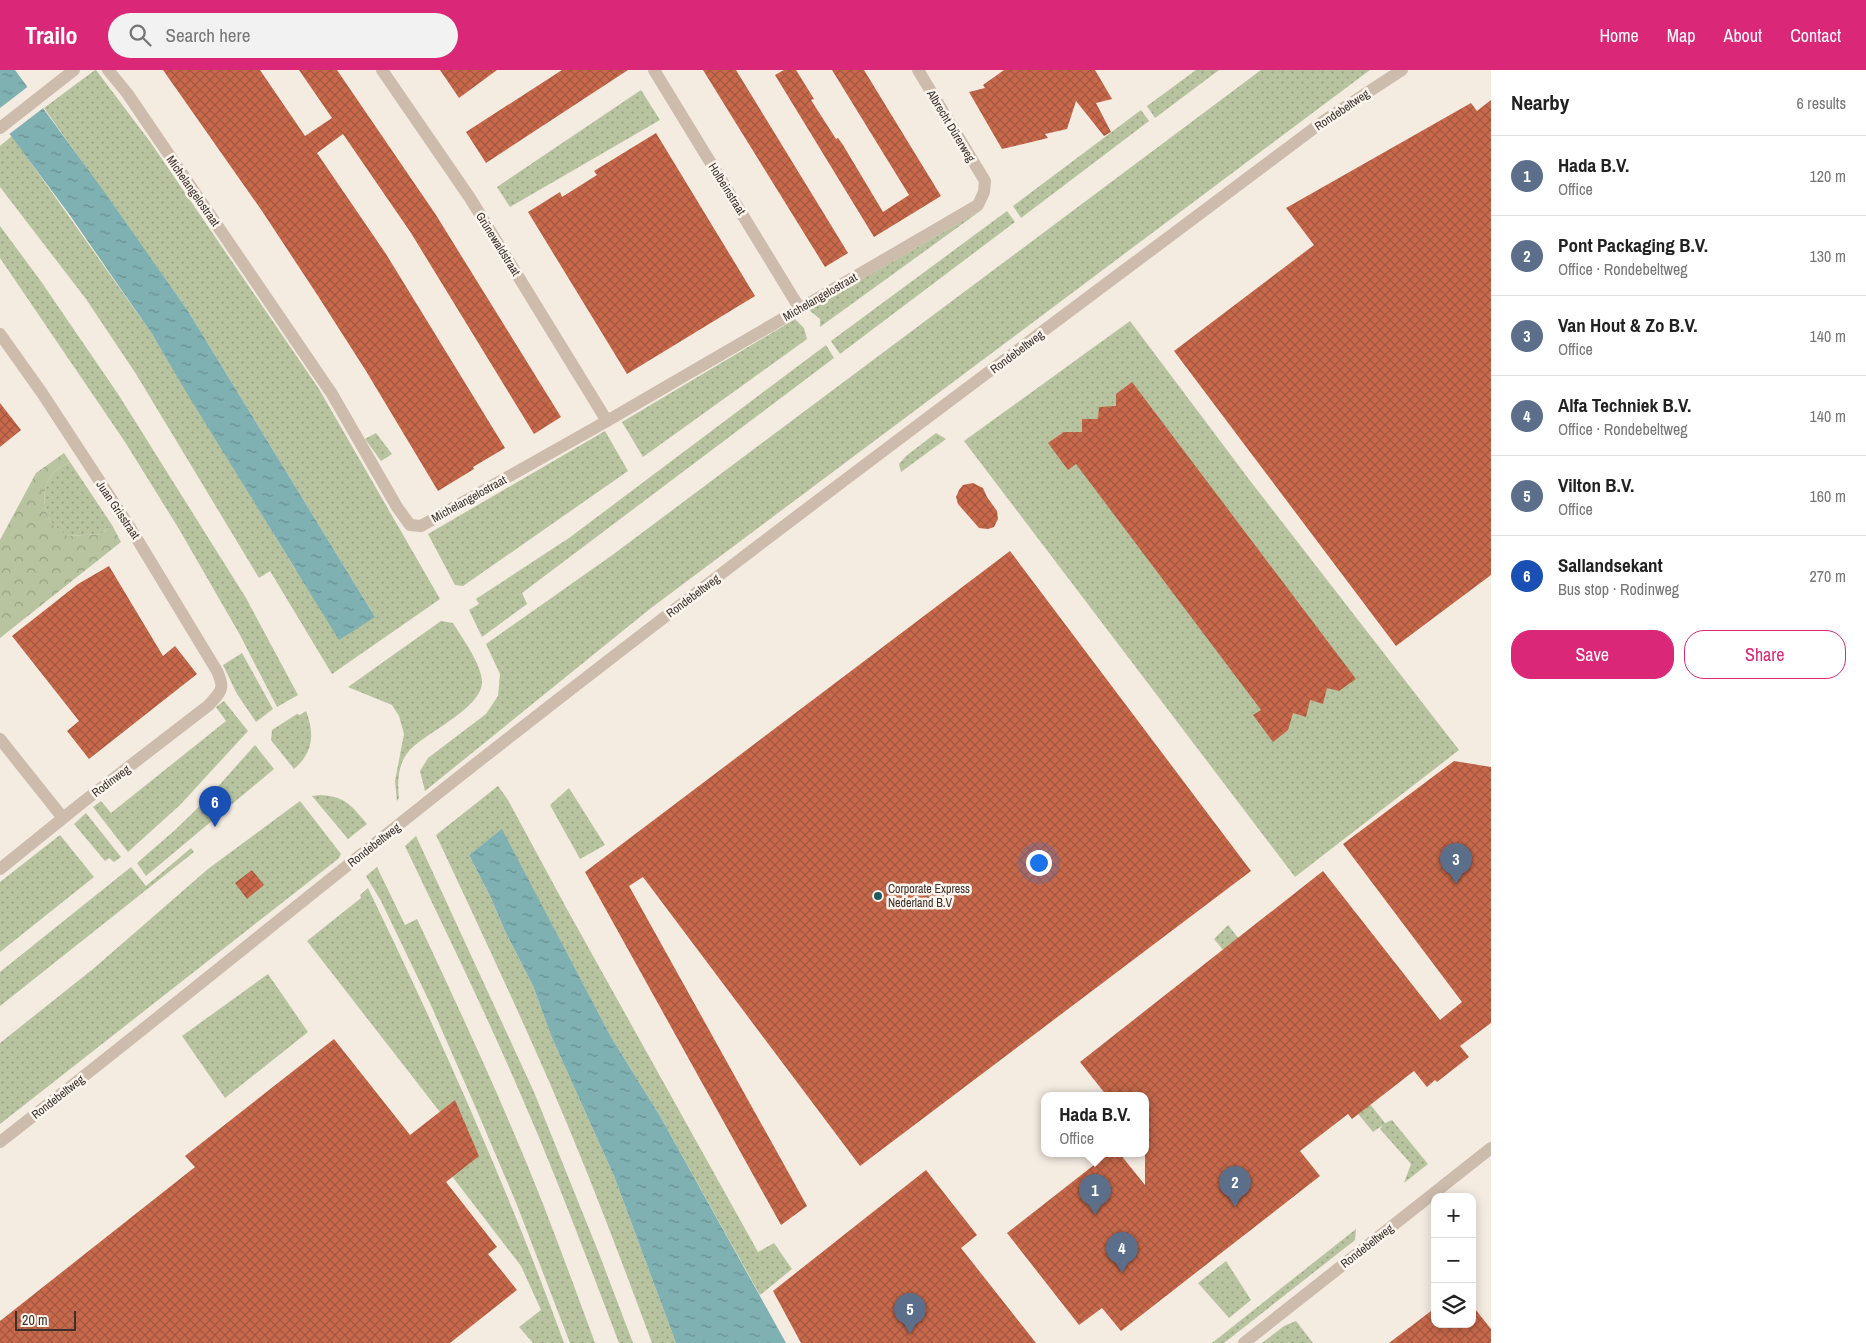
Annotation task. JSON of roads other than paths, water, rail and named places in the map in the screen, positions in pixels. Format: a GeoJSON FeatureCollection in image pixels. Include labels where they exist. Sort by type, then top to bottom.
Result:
{"type":"FeatureCollection","features":[{"type":"Feature","properties":{"kind":"street"},"geometry":{"type":"LineString","coordinates":[[0,128],[74,70]]}},
{"type":"Feature","properties":{"kind":"street","name":"Michelangelostraat"},"geometry":{"type":"LineString","coordinates":[[108,70],[127,93],[332,394],[397,507],[410,525],[421,526],[607,421],[978,205],[984,192],[984,182]]}},
{"type":"Feature","properties":{"kind":"street","name":"Grünewaldstraat"},"geometry":{"type":"LineString","coordinates":[[382,70],[470,198],[607,421]]}},
{"type":"Feature","properties":{"kind":"street","name":"Holbeinstraat"},"geometry":{"type":"LineString","coordinates":[[654,70],[800,309]]}},
{"type":"Feature","properties":{"kind":"street","name":"Albrecht Dürerweg"},"geometry":{"type":"LineString","coordinates":[[918,70],[984,182]]}},
{"type":"Feature","properties":{"kind":"street","name":"Rondebeltweg"},"geometry":{"type":"LineString","coordinates":[[0,1142],[131,1041],[366,850],[640,636],[1317,126],[1402,70]]}},
{"type":"Feature","properties":{"kind":"street","name":"Juan Grisstraat"},"geometry":{"type":"LineString","coordinates":[[0,334],[131,529],[217,671],[222,683],[220,692]]}},
{"type":"Feature","properties":{"kind":"street","name":"Rodinweg"},"geometry":{"type":"LineString","coordinates":[[0,869],[210,705],[220,692]]}},
{"type":"Feature","properties":{"kind":"street"},"geometry":{"type":"LineString","coordinates":[[0,739],[63,818]]}},
{"type":"Feature","properties":{"kind":"street","name":"Rondebeltweg"},"geometry":{"type":"LineString","coordinates":[[1244,1343],[1491,1148]]}},
{"type":"Feature","properties":{"kind":"water"},"geometry":{"type":"Polygon","coordinates":[[[0,70],[15,70],[103,190],[188,311],[375,617],[339,640],[152,334],[69,214],[0,121],[0,70]]]}},
{"type":"Feature","properties":{"kind":"water"},"geometry":{"type":"Polygon","coordinates":[[[502,829],[611,1037],[660,1116],[786,1343],[676,1343],[614,1176],[552,1038],[533,986],[469,855],[502,829]]]}},
{"type":"Feature","properties":{"kind":"place","name":"Sallandsekant"},"geometry":{"type":"Point","coordinates":[215,827]}},
{"type":"Feature","properties":{"kind":"place","name":"Van Hout & Zo B.V."},"geometry":{"type":"Point","coordinates":[1456,884]}},
{"type":"Feature","properties":{"kind":"place","name":"Corporate Express Nederland B.V"},"geometry":{"type":"Point","coordinates":[878,896]}},
{"type":"Feature","properties":{"kind":"place","name":"Pont Packaging B.V."},"geometry":{"type":"Point","coordinates":[1235,1207]}},
{"type":"Feature","properties":{"kind":"place","name":"Hada B.V."},"geometry":{"type":"Point","coordinates":[1095,1215]}},
{"type":"Feature","properties":{"kind":"place","name":"Alfa Techniek B.V."},"geometry":{"type":"Point","coordinates":[1122,1273]}},
{"type":"Feature","properties":{"kind":"place","name":"Vilton B.V."},"geometry":{"type":"Point","coordinates":[910,1334]}}]}
